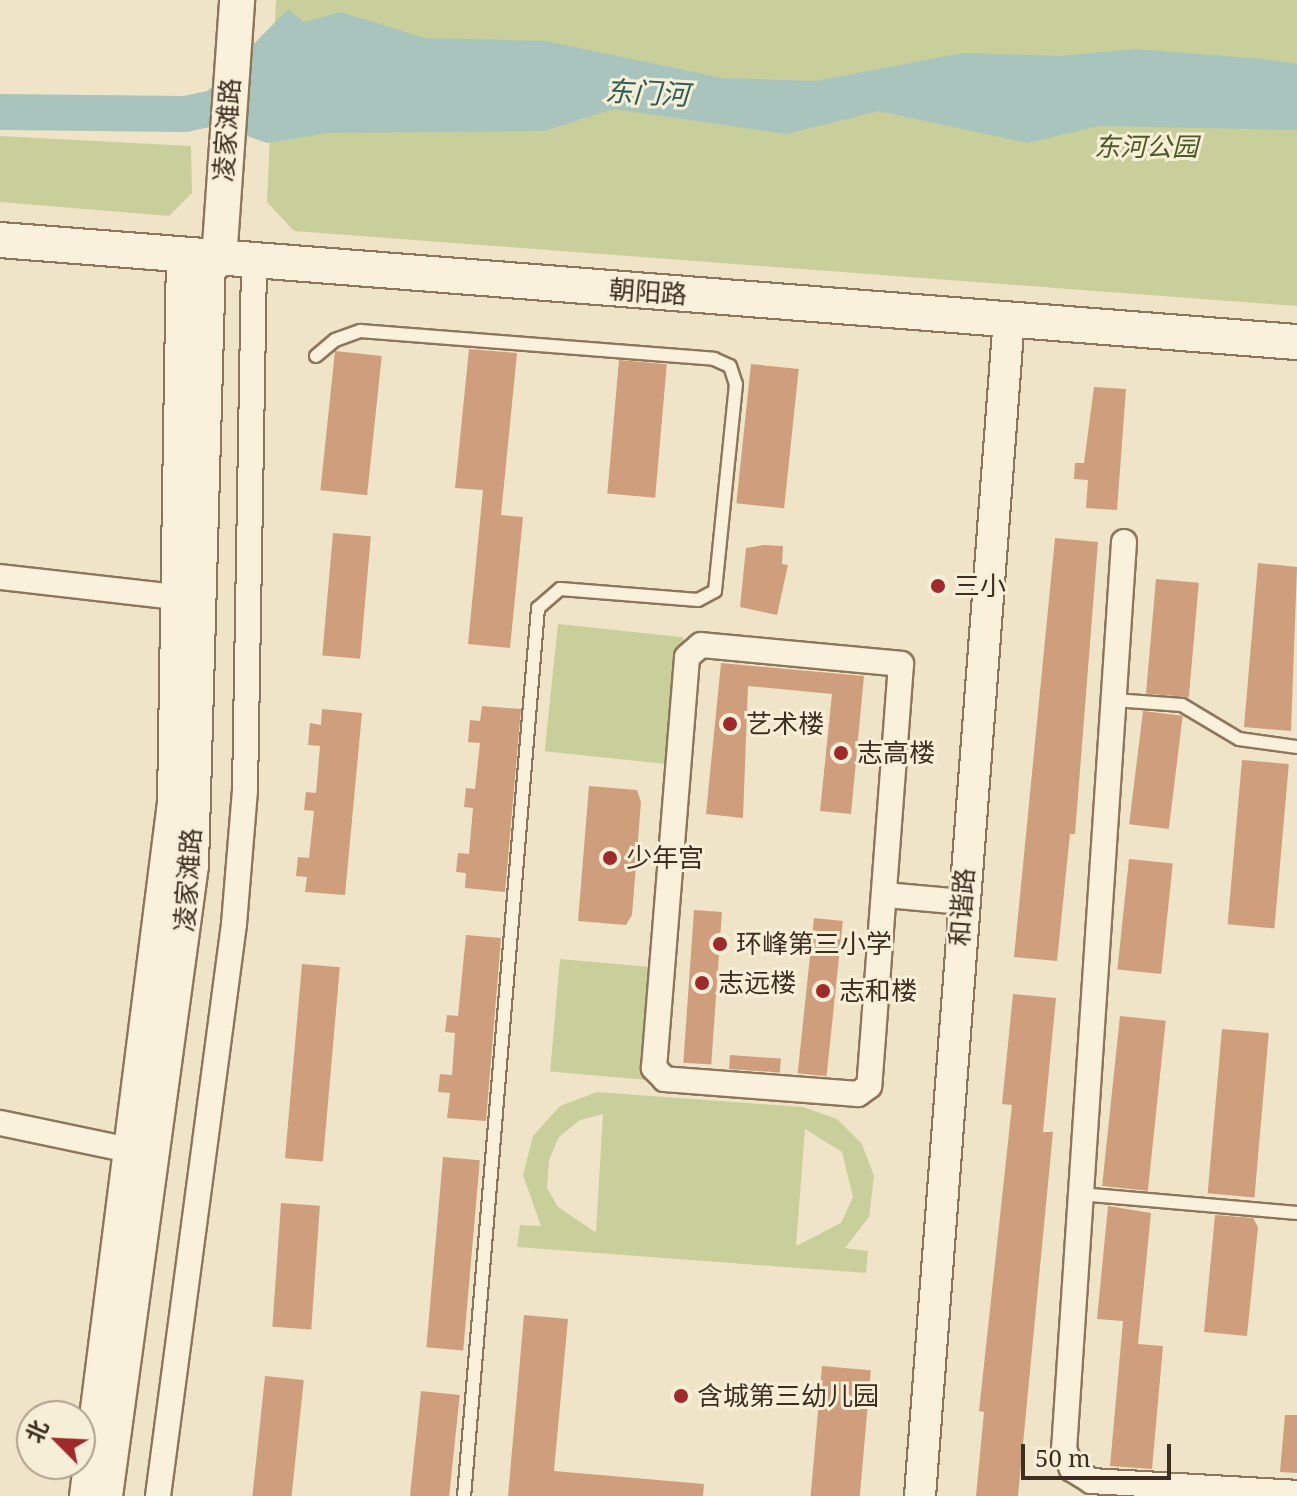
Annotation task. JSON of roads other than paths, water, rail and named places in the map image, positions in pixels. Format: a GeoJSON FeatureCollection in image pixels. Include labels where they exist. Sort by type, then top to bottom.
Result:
{"type":"FeatureCollection","features":[{"type":"Feature","properties":{"kind":"main road","name":"凌家滩路"},"geometry":{"type":"LineString","coordinates":[[105,1496],[191,865],[187,598],[218,259],[237,0]]}},
{"type":"Feature","properties":{"kind":"main road","name":"朝阳路"},"geometry":{"type":"LineString","coordinates":[[0,240],[1297,342]]}},
{"type":"Feature","properties":{"kind":"main road","name":"凌家滩路"},"geometry":{"type":"LineString","coordinates":[[126,1496],[212,867],[218,259]]}},
{"type":"Feature","properties":{"kind":"street"},"geometry":{"type":"LineString","coordinates":[[158,1496],[234,924],[245,790],[218,259]]}},
{"type":"Feature","properties":{"kind":"street","name":"和谐路"},"geometry":{"type":"LineString","coordinates":[[920,1496],[962,902],[1009,319]]}},
{"type":"Feature","properties":{"kind":"street"},"geometry":{"type":"LineString","coordinates":[[1124,542],[1064,1449],[1072,1469],[1091,1481],[1176,1491],[1297,1493]]}},
{"type":"Feature","properties":{"kind":"street"},"geometry":{"type":"LineString","coordinates":[[0,577],[187,598],[170,802],[129,1150],[82,1496]]}},
{"type":"Feature","properties":{"kind":"street"},"geometry":{"type":"LineString","coordinates":[[692,648],[901,664],[885,895],[869,1086],[863,1092],[657,1075],[692,648]]}},
{"type":"Feature","properties":{"kind":"street"},"geometry":{"type":"LineString","coordinates":[[885,895],[962,902]]}},
{"type":"Feature","properties":{"kind":"street"},"geometry":{"type":"LineString","coordinates":[[0,1123],[129,1150]]}},
{"type":"Feature","properties":{"kind":"lane"},"geometry":{"type":"LineString","coordinates":[[316,356],[346,334],[376,332],[714,359],[730,366],[736,384],[715,591],[698,600],[560,589],[538,608],[464,1496]]}},
{"type":"Feature","properties":{"kind":"lane"},"geometry":{"type":"LineString","coordinates":[[1114,700],[1182,705],[1239,739],[1297,747]]}},
{"type":"Feature","properties":{"kind":"lane"},"geometry":{"type":"LineString","coordinates":[[1080,1194],[1297,1213]]}},
{"type":"Feature","properties":{"kind":"water"},"geometry":{"type":"Polygon","coordinates":[[[288,9],[304,22],[341,12],[425,38],[546,41],[722,78],[815,81],[963,53],[1061,56],[1135,49],[1263,59],[1297,64],[1297,130],[1099,126],[1027,143],[879,111],[786,134],[614,109],[544,131],[327,133],[267,143],[185,114],[288,9]]]}},
{"type":"Feature","properties":{"kind":"waterway","name":"东门河"},"geometry":{"type":"LineString","coordinates":[[0,112],[185,114],[233,104]]}},
{"type":"Feature","properties":{"kind":"place","name":"三小"},"geometry":{"type":"Point","coordinates":[938,586]}},
{"type":"Feature","properties":{"kind":"place","name":"艺术楼"},"geometry":{"type":"Point","coordinates":[730,724]}},
{"type":"Feature","properties":{"kind":"place","name":"志高楼"},"geometry":{"type":"Point","coordinates":[841,753]}},
{"type":"Feature","properties":{"kind":"place","name":"少年宫"},"geometry":{"type":"Point","coordinates":[610,858]}},
{"type":"Feature","properties":{"kind":"place","name":"环峰第三小学"},"geometry":{"type":"Point","coordinates":[720,944]}},
{"type":"Feature","properties":{"kind":"place","name":"志远楼"},"geometry":{"type":"Point","coordinates":[702,983]}},
{"type":"Feature","properties":{"kind":"place","name":"志和楼"},"geometry":{"type":"Point","coordinates":[823,991]}},
{"type":"Feature","properties":{"kind":"place","name":"含城第三幼儿园"},"geometry":{"type":"Point","coordinates":[681,1396]}},
{"type":"Feature","properties":{"kind":"park label","name":"东河公园"},"geometry":{"type":"Point","coordinates":[1146,147]}}]}
